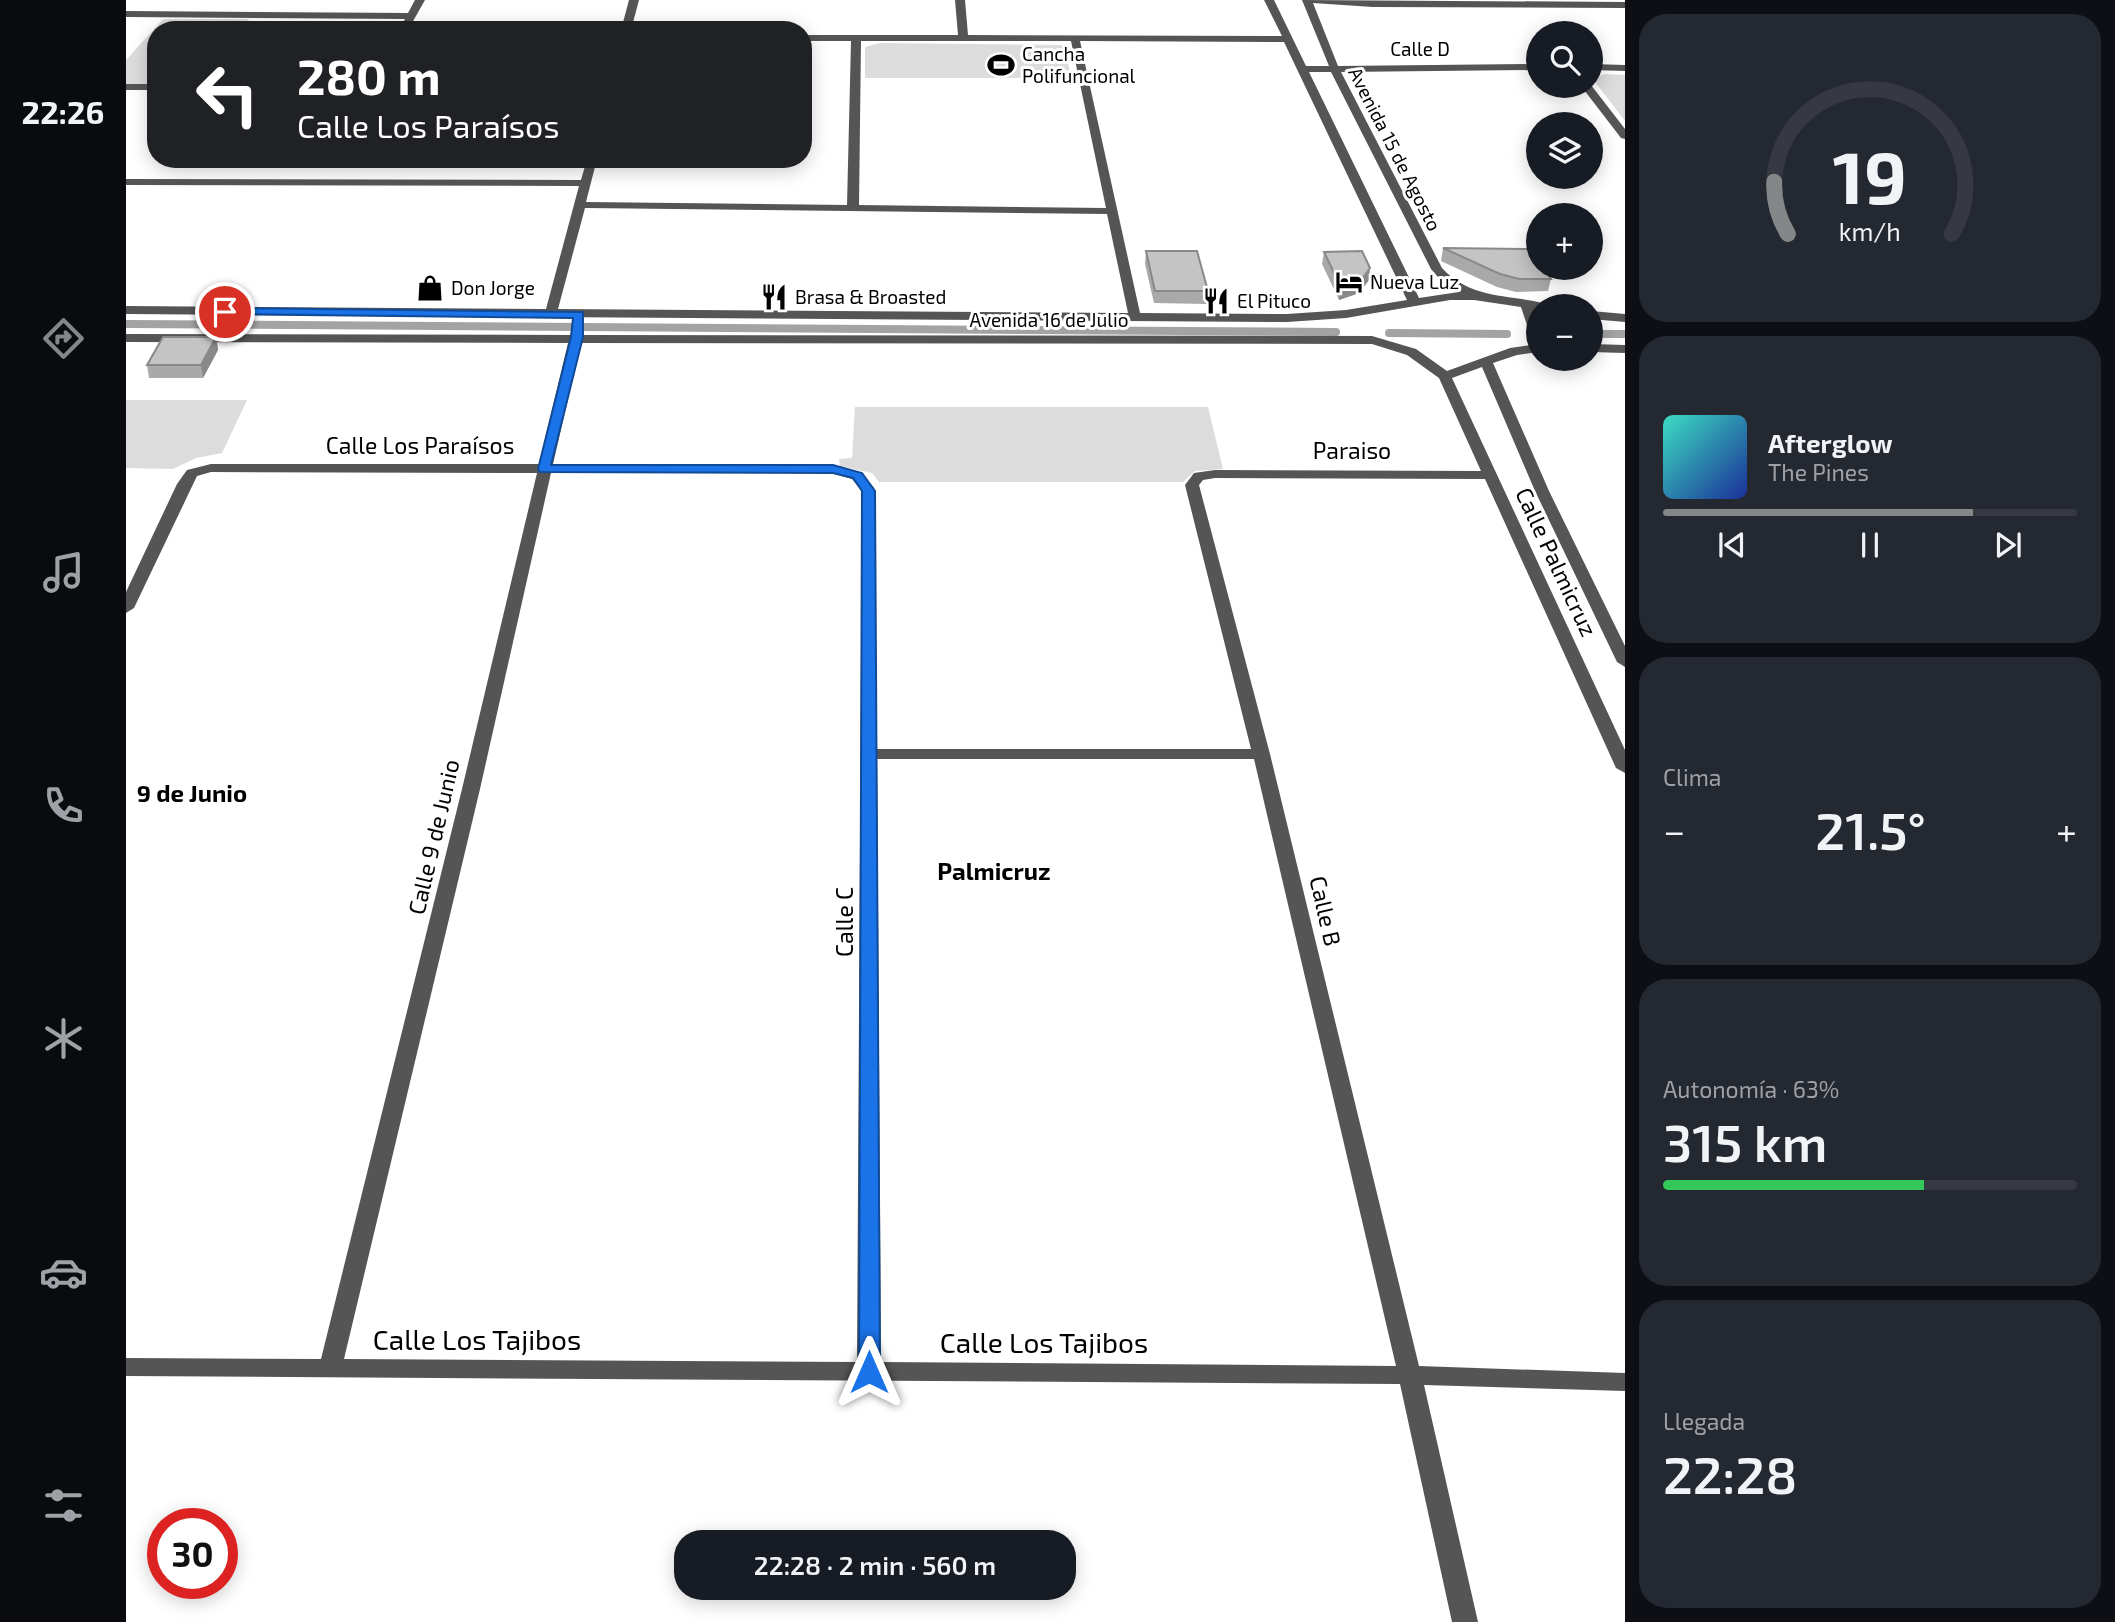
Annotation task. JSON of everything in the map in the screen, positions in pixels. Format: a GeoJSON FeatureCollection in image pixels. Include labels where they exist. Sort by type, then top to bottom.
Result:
{"type":"FeatureCollection","features":[{"type":"Feature","properties":{"kind":"street"},"geometry":{"type":"LineString","coordinates":[[216,14],[226,0]]}},
{"type":"Feature","properties":{"kind":"street"},"geometry":{"type":"LineString","coordinates":[[409,21],[420,0]]}},
{"type":"Feature","properties":{"kind":"street"},"geometry":{"type":"LineString","coordinates":[[628,21],[634,0]]}},
{"type":"Feature","properties":{"kind":"street"},"geometry":{"type":"LineString","coordinates":[[960,0],[962,38]]}},
{"type":"Feature","properties":{"kind":"street"},"geometry":{"type":"LineString","coordinates":[[1269,0],[1414,301]]}},
{"type":"Feature","properties":{"kind":"street"},"geometry":{"type":"LineString","coordinates":[[1309,0],[1373,4],[1625,5]]}},
{"type":"Feature","properties":{"kind":"street","name":"Avenida 15 de Agosto"},"geometry":{"type":"LineString","coordinates":[[1309,0],[1334,67],[1437,269],[1447,280],[1474,296]]}},
{"type":"Feature","properties":{"kind":"street"},"geometry":{"type":"LineString","coordinates":[[126,14],[412,16]]}},
{"type":"Feature","properties":{"kind":"street"},"geometry":{"type":"LineString","coordinates":[[812,38],[1288,39]]}},
{"type":"Feature","properties":{"kind":"street"},"geometry":{"type":"LineString","coordinates":[[853,208],[856,38]]}},
{"type":"Feature","properties":{"kind":"street"},"geometry":{"type":"LineString","coordinates":[[1075,38],[1135,318]]}},
{"type":"Feature","properties":{"kind":"street","name":"Calle D"},"geometry":{"type":"LineString","coordinates":[[1302,69],[1526,67]]}},
{"type":"Feature","properties":{"kind":"street"},"geometry":{"type":"LineString","coordinates":[[1603,68],[1625,68]]}},
{"type":"Feature","properties":{"kind":"street"},"geometry":{"type":"LineString","coordinates":[[126,87],[147,87]]}},
{"type":"Feature","properties":{"kind":"street"},"geometry":{"type":"LineString","coordinates":[[1595,98],[1625,136]]}},
{"type":"Feature","properties":{"kind":"street"},"geometry":{"type":"LineString","coordinates":[[551,314],[590,168]]}},
{"type":"Feature","properties":{"kind":"street"},"geometry":{"type":"LineString","coordinates":[[126,182],[586,183]]}},
{"type":"Feature","properties":{"kind":"street"},"geometry":{"type":"LineString","coordinates":[[580,205],[1111,211]]}},
{"type":"Feature","properties":{"kind":"street","name":"Avenida 16 de Julio"},"geometry":{"type":"LineString","coordinates":[[126,338],[267,325],[551,314],[578,326],[799,328],[1135,318],[1287,318],[1474,296],[1526,304]]}},
{"type":"Feature","properties":{"kind":"street","name":"Avenida 16 de Julio"},"geometry":{"type":"LineString","coordinates":[[126,310],[267,325],[1370,335],[1414,352],[1445,376]]}},
{"type":"Feature","properties":{"kind":"street"},"geometry":{"type":"LineString","coordinates":[[1361,311],[1370,335]]}},
{"type":"Feature","properties":{"kind":"street"},"geometry":{"type":"LineString","coordinates":[[1603,316],[1625,318]]}},
{"type":"Feature","properties":{"kind":"street","name":"Calle 9 de Junio"},"geometry":{"type":"LineString","coordinates":[[330,1369],[471,789],[578,326]]}},
{"type":"Feature","properties":{"kind":"street"},"geometry":{"type":"LineString","coordinates":[[1603,348],[1625,349]]}},
{"type":"Feature","properties":{"kind":"street"},"geometry":{"type":"LineString","coordinates":[[1445,376],[1526,350]]}},
{"type":"Feature","properties":{"kind":"street","name":"Calle Palmicruz"},"geometry":{"type":"LineString","coordinates":[[1486,361],[1542,491],[1625,662]]}},
{"type":"Feature","properties":{"kind":"street","name":"Calle Palmicruz"},"geometry":{"type":"LineString","coordinates":[[1445,376],[1625,768]]}},
{"type":"Feature","properties":{"kind":"street","name":"Calle Los Paraísos"},"geometry":{"type":"LineString","coordinates":[[126,608],[184,484],[192,473],[211,468],[833,469],[857,475]]}},
{"type":"Feature","properties":{"kind":"street","name":"Paraiso"},"geometry":{"type":"LineString","coordinates":[[1214,474],[1490,475]]}},
{"type":"Feature","properties":{"kind":"street","name":"Calle B"},"geometry":{"type":"LineString","coordinates":[[1214,474],[1199,476],[1192,485],[1262,754],[1411,1375],[1465,1622]]}},
{"type":"Feature","properties":{"kind":"street","name":"Calle C"},"geometry":{"type":"LineString","coordinates":[[857,475],[869,491],[869,1372]]}},
{"type":"Feature","properties":{"kind":"street"},"geometry":{"type":"LineString","coordinates":[[869,754],[1262,754]]}},
{"type":"Feature","properties":{"kind":"street","name":"Calle Los Tajibos"},"geometry":{"type":"LineString","coordinates":[[126,1367],[1411,1375],[1625,1382]]}},
{"type":"Feature","properties":{"kind":"shaded area"},"geometry":{"type":"Polygon","coordinates":[[[163,19],[249,19],[248,21],[161,21],[163,19]]]}},
{"type":"Feature","properties":{"kind":"shaded area"},"geometry":{"type":"Polygon","coordinates":[[[147,37],[147,84],[126,84],[126,60],[147,37]]]}},
{"type":"Feature","properties":{"kind":"shaded area"},"geometry":{"type":"Polygon","coordinates":[[[880,43],[1061,45],[1065,46],[1071,78],[865,78],[865,47],[880,43]]]}},
{"type":"Feature","properties":{"kind":"shaded area"},"geometry":{"type":"Polygon","coordinates":[[[1603,75],[1625,75],[1625,121],[1603,92],[1603,75]]]}},
{"type":"Feature","properties":{"kind":"shaded area"},"geometry":{"type":"Polygon","coordinates":[[[126,400],[247,400],[222,453],[196,458],[173,469],[126,468],[126,400]]]}},
{"type":"Feature","properties":{"kind":"shaded area"},"geometry":{"type":"Polygon","coordinates":[[[855,407],[1208,407],[1223,469],[1195,471],[1183,482],[879,482],[872,473],[840,466],[839,459],[852,458],[855,407]]]}},
{"type":"Feature","properties":{"kind":"building"},"geometry":{"type":"Polygon","coordinates":[[[1443,248],[1526,249],[1526,279],[1500,274],[1443,248]]]}},
{"type":"Feature","properties":{"kind":"building"},"geometry":{"type":"Polygon","coordinates":[[[1146,251],[1197,251],[1208,291],[1155,291],[1146,251]]]}},
{"type":"Feature","properties":{"kind":"building"},"geometry":{"type":"Polygon","coordinates":[[[1362,251],[1370,268],[1361,280],[1341,287],[1324,252],[1362,251]]]}},
{"type":"Feature","properties":{"kind":"building"},"geometry":{"type":"Polygon","coordinates":[[[163,337],[216,337],[201,365],[147,365],[163,337]]]}},
{"type":"Feature","properties":{"kind":"waterway"},"geometry":{"type":"LineString","coordinates":[[126,324],[1336,332]]}},
{"type":"Feature","properties":{"kind":"waterway"},"geometry":{"type":"LineString","coordinates":[[1389,333],[1507,334]]}},
{"type":"Feature","properties":{"kind":"waterway"},"geometry":{"type":"LineString","coordinates":[[1603,334],[1625,334]]}},
{"type":"Feature","properties":{"kind":"place","name":"Cancha Polifuncional"},"geometry":{"type":"Point","coordinates":[1001,65]}},
{"type":"Feature","properties":{"kind":"place","name":"Nueva Luz"},"geometry":{"type":"Point","coordinates":[1349,282]}},
{"type":"Feature","properties":{"kind":"place","name":"Don Jorge"},"geometry":{"type":"Point","coordinates":[430,288]}},
{"type":"Feature","properties":{"kind":"place","name":"Brasa & Broasted"},"geometry":{"type":"Point","coordinates":[774,297]}},
{"type":"Feature","properties":{"kind":"place","name":"El Pituco"},"geometry":{"type":"Point","coordinates":[1216,301]}},
{"type":"Feature","properties":{"kind":"district","name":"9 de Junio"},"geometry":{"type":"Point","coordinates":[192,794]}},
{"type":"Feature","properties":{"kind":"district","name":"Palmicruz"},"geometry":{"type":"Point","coordinates":[994,872]}},
{"type":"Feature","properties":{"kind":"route"},"geometry":{"type":"LineString","coordinates":[[225,312],[579,314],[577,337],[544,469],[833,469],[857,475],[869,491],[869,1372]]}}]}
